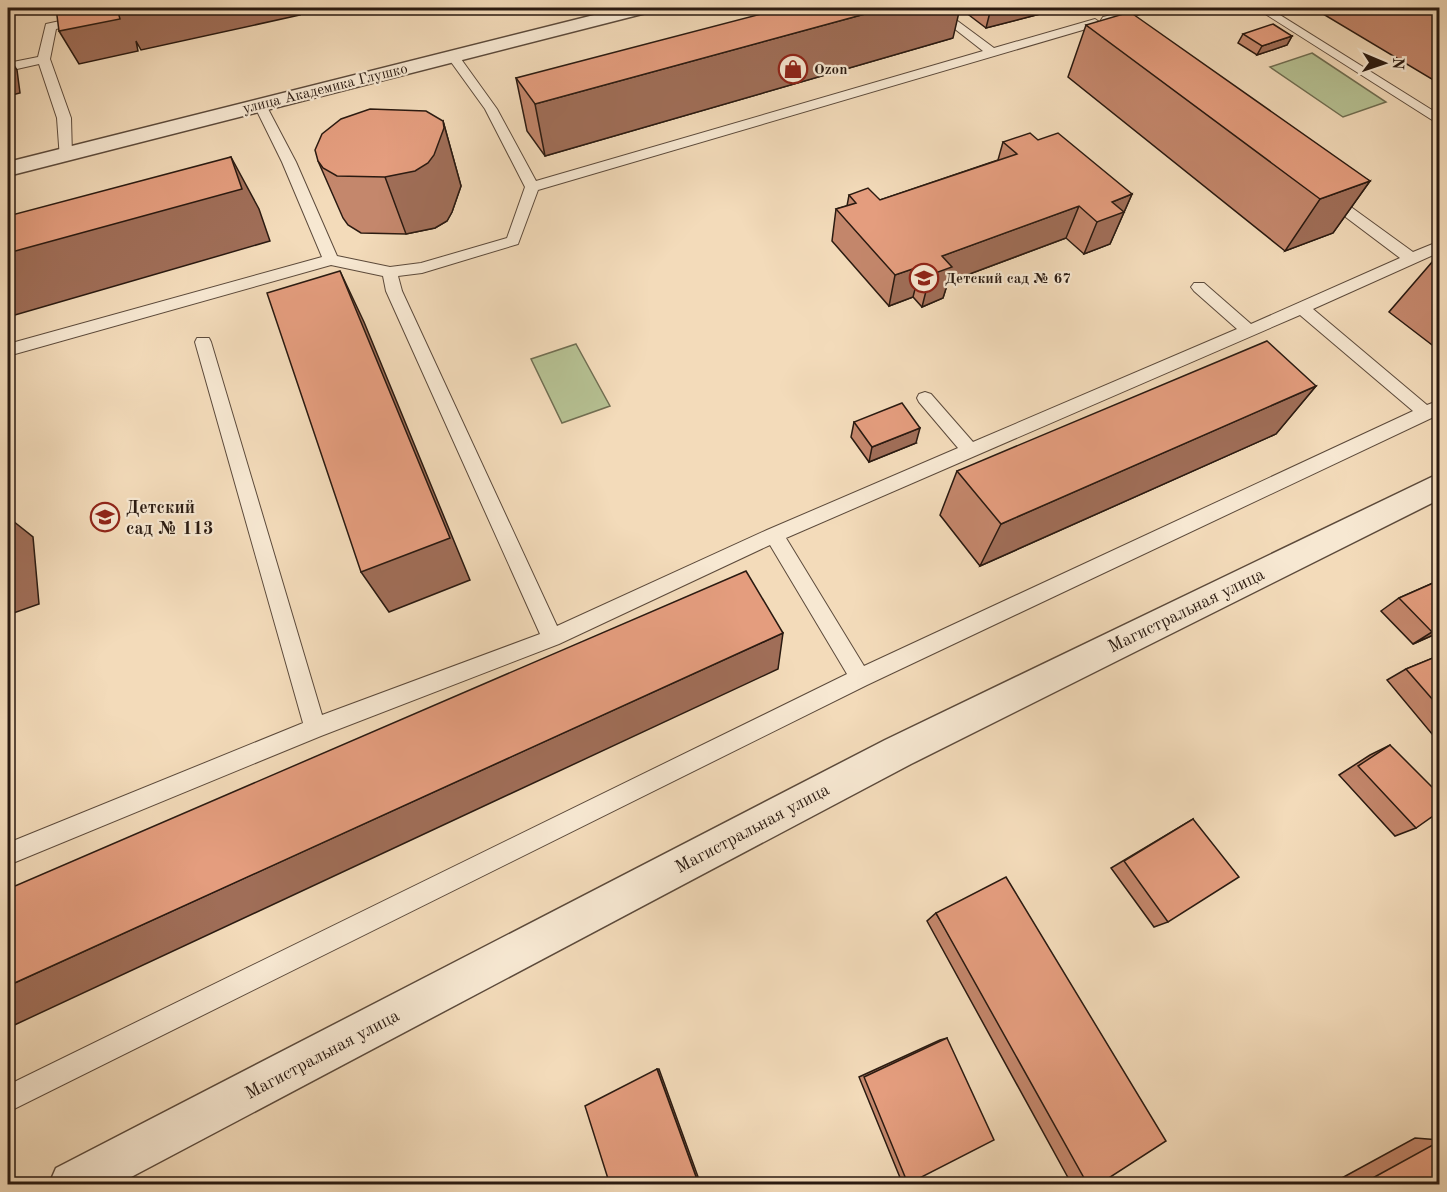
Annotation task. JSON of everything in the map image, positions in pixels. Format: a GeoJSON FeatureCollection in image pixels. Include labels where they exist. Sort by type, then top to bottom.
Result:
{"type":"FeatureCollection","features":[{"type":"Feature","properties":{"kind":"street","name":"улица Академика Глушко"},"geometry":{"type":"LineString","coordinates":[[8,169],[452,55],[598,13],[643,8]]}},
{"type":"Feature","properties":{"kind":"street","name":"Магистральная улица"},"geometry":{"type":"LineString","coordinates":[[72,1185],[898,752],[1440,484]]}},
{"type":"Feature","properties":{"kind":"lane"},"geometry":{"type":"LineString","coordinates":[[64,156],[64,118],[44,59],[50,27],[133,8]]}},
{"type":"Feature","properties":{"kind":"lane"},"geometry":{"type":"LineString","coordinates":[[933,8],[992,52]]}},
{"type":"Feature","properties":{"kind":"lane"},"geometry":{"type":"LineString","coordinates":[[532,188],[992,52],[1150,8]]}},
{"type":"Feature","properties":{"kind":"lane"},"geometry":{"type":"LineString","coordinates":[[1262,8],[1440,121]]}},
{"type":"Feature","properties":{"kind":"lane"},"geometry":{"type":"LineString","coordinates":[[1095,23],[1114,37]]}},
{"type":"Feature","properties":{"kind":"lane"},"geometry":{"type":"LineString","coordinates":[[8,350],[332,260],[390,272],[422,268],[513,241],[532,188],[491,109],[452,55]]}},
{"type":"Feature","properties":{"kind":"lane"},"geometry":{"type":"LineString","coordinates":[[8,67],[44,59]]}},
{"type":"Feature","properties":{"kind":"lane"},"geometry":{"type":"LineString","coordinates":[[260,105],[289,162],[332,260]]}},
{"type":"Feature","properties":{"kind":"lane"},"geometry":{"type":"LineString","coordinates":[[1314,187],[1410,258]]}},
{"type":"Feature","properties":{"kind":"lane"},"geometry":{"type":"LineString","coordinates":[[8,854],[315,728],[552,638],[774,535],[1249,331],[1440,246]]}},
{"type":"Feature","properties":{"kind":"lane"},"geometry":{"type":"LineString","coordinates":[[390,272],[393,291],[552,638]]}},
{"type":"Feature","properties":{"kind":"lane"},"geometry":{"type":"LineString","coordinates":[[1199,287],[1249,331]]}},
{"type":"Feature","properties":{"kind":"lane"},"geometry":{"type":"LineString","coordinates":[[8,1099],[860,678],[1433,410],[1302,308]]}},
{"type":"Feature","properties":{"kind":"lane"},"geometry":{"type":"LineString","coordinates":[[203,342],[315,728]]}},
{"type":"Feature","properties":{"kind":"lane"},"geometry":{"type":"LineString","coordinates":[[925,398],[970,451]]}},
{"type":"Feature","properties":{"kind":"lane"},"geometry":{"type":"LineString","coordinates":[[774,535],[860,678]]}},
{"type":"Feature","properties":{"kind":"green space"},"geometry":{"type":"Polygon","coordinates":[[[1312,53],[1386,102],[1343,117],[1270,67],[1312,53]]]}},
{"type":"Feature","properties":{"kind":"green space"},"geometry":{"type":"Polygon","coordinates":[[[576,344],[610,406],[562,423],[531,359],[576,344]]]}},
{"type":"Feature","properties":{"kind":"building"},"geometry":{"type":"Polygon","coordinates":[[[56,8],[117,8],[120,19],[59,31],[56,8]]]}},
{"type":"Feature","properties":{"kind":"building"},"geometry":{"type":"Polygon","coordinates":[[[784,8],[887,8],[535,104],[516,78],[784,8]]]}},
{"type":"Feature","properties":{"kind":"building"},"geometry":{"type":"Polygon","coordinates":[[[1130,12],[1370,181],[1320,199],[1086,25],[1130,12]]]}},
{"type":"Feature","properties":{"kind":"building"},"geometry":{"type":"Polygon","coordinates":[[[1273,24],[1292,36],[1262,46],[1243,34],[1273,24]]]}},
{"type":"Feature","properties":{"kind":"building"},"geometry":{"type":"Polygon","coordinates":[[[370,109],[426,111],[443,121],[444,128],[434,155],[428,163],[415,171],[385,177],[337,176],[323,168],[315,150],[322,134],[341,119],[370,109]]]}},
{"type":"Feature","properties":{"kind":"building"},"geometry":{"type":"Polygon","coordinates":[[[1030,133],[1038,140],[1058,133],[1132,194],[1112,202],[1124,212],[1097,222],[1079,206],[942,256],[952,267],[930,275],[921,266],[895,275],[836,209],[856,203],[849,195],[868,188],[880,200],[1017,154],[1003,142],[1030,133]]]}},
{"type":"Feature","properties":{"kind":"building"},"geometry":{"type":"Polygon","coordinates":[[[231,157],[242,189],[8,253],[8,216],[231,157]]]}},
{"type":"Feature","properties":{"kind":"building"},"geometry":{"type":"Polygon","coordinates":[[[1440,259],[1440,266],[1433,261],[1440,259]]]}},
{"type":"Feature","properties":{"kind":"building"},"geometry":{"type":"Polygon","coordinates":[[[340,271],[450,538],[361,572],[267,293],[340,271]]]}},
{"type":"Feature","properties":{"kind":"building"},"geometry":{"type":"Polygon","coordinates":[[[1267,341],[1316,386],[1001,524],[957,471],[1267,341]]]}},
{"type":"Feature","properties":{"kind":"building"},"geometry":{"type":"Polygon","coordinates":[[[902,403],[920,428],[872,447],[854,422],[902,403]]]}},
{"type":"Feature","properties":{"kind":"building"},"geometry":{"type":"Polygon","coordinates":[[[746,571],[783,633],[8,986],[8,889],[746,571]]]}},
{"type":"Feature","properties":{"kind":"building"},"geometry":{"type":"Polygon","coordinates":[[[1440,580],[1440,629],[1432,632],[1399,598],[1440,580]]]}},
{"type":"Feature","properties":{"kind":"building"},"geometry":{"type":"Polygon","coordinates":[[[1440,655],[1440,708],[1406,669],[1440,655]]]}},
{"type":"Feature","properties":{"kind":"building"},"geometry":{"type":"Polygon","coordinates":[[[1390,745],[1440,795],[1440,811],[1416,828],[1358,766],[1390,745]]]}},
{"type":"Feature","properties":{"kind":"building"},"geometry":{"type":"Polygon","coordinates":[[[1193,819],[1239,877],[1168,922],[1124,861],[1193,819]]]}},
{"type":"Feature","properties":{"kind":"building"},"geometry":{"type":"Polygon","coordinates":[[[1006,877],[1166,1141],[1098,1185],[1088,1185],[936,913],[1006,877]]]}},
{"type":"Feature","properties":{"kind":"building"},"geometry":{"type":"Polygon","coordinates":[[[947,1038],[994,1140],[908,1184],[864,1077],[947,1038]]]}},
{"type":"Feature","properties":{"kind":"building"},"geometry":{"type":"Polygon","coordinates":[[[657,1069],[699,1185],[610,1185],[585,1106],[657,1069]]]}},
{"type":"Feature","properties":{"kind":"building"},"geometry":{"type":"Polygon","coordinates":[[[1440,1141],[1440,1185],[1360,1185],[1440,1141]]]}},
{"type":"Feature","properties":{"kind":"place","name":"Ozon"},"geometry":{"type":"Point","coordinates":[793,69]}},
{"type":"Feature","properties":{"kind":"place","name":"Детский сад № 67"},"geometry":{"type":"Point","coordinates":[924,278]}},
{"type":"Feature","properties":{"kind":"place","name":"Детский сад № 113"},"geometry":{"type":"Point","coordinates":[105,517]}}]}
